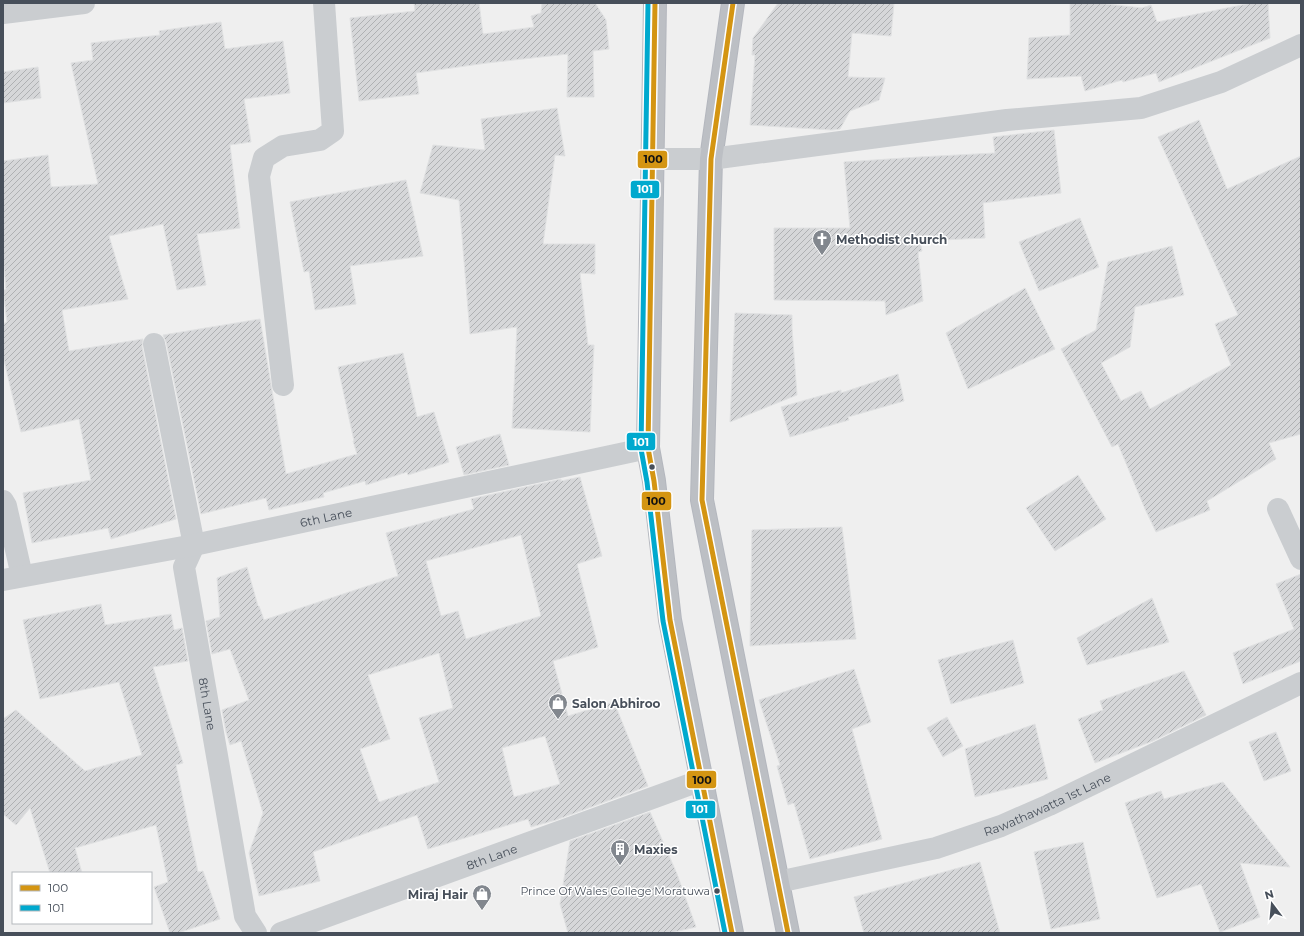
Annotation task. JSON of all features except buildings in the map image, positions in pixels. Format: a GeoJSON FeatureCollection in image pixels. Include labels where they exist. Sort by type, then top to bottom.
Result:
{"type":"FeatureCollection","features":[{"type":"Feature","properties":{"kind":"highway"},"geometry":{"type":"LineString","coordinates":[[655,3],[648,448],[654,481],[670,620],[732,933]]}},
{"type":"Feature","properties":{"kind":"highway"},"geometry":{"type":"LineString","coordinates":[[733,3],[711,158],[702,500],[788,933]]}},
{"type":"Feature","properties":{"kind":"street"},"geometry":{"type":"LineString","coordinates":[[3,13],[84,3]]}},
{"type":"Feature","properties":{"kind":"street"},"geometry":{"type":"LineString","coordinates":[[283,385],[259,176],[264,158],[283,146],[320,140],[333,131],[324,3]]}},
{"type":"Feature","properties":{"kind":"street"},"geometry":{"type":"LineString","coordinates":[[652,159],[711,158],[1007,120],[1141,108],[1221,82],[1301,45]]}},
{"type":"Feature","properties":{"kind":"street"},"geometry":{"type":"LineString","coordinates":[[154,344],[194,544]]}},
{"type":"Feature","properties":{"kind":"street","name":"6th Lane"},"geometry":{"type":"LineString","coordinates":[[13,578],[194,544],[648,448]]}},
{"type":"Feature","properties":{"kind":"street"},"geometry":{"type":"LineString","coordinates":[[3,501],[6,506],[13,578]]}},
{"type":"Feature","properties":{"kind":"street"},"geometry":{"type":"LineString","coordinates":[[1278,509],[1301,559]]}},
{"type":"Feature","properties":{"kind":"street","name":"8th Lane"},"geometry":{"type":"LineString","coordinates":[[194,544],[184,567],[245,916],[256,933]]}},
{"type":"Feature","properties":{"kind":"street","name":"Rawathawatta 1st Lane"},"geometry":{"type":"LineString","coordinates":[[778,882],[936,848],[1001,826],[1049,805],[1301,683]]}},
{"type":"Feature","properties":{"kind":"street","name":"8th Lane"},"geometry":{"type":"LineString","coordinates":[[281,933],[702,780]]}},
{"type":"Feature","properties":{"kind":"transit line","name":"101"},"geometry":{"type":"LineString","coordinates":[[648,3],[641,449],[647,482],[663,621],[725,933]]}},
{"type":"Feature","properties":{"kind":"transit line","name":"100"},"geometry":{"type":"LineString","coordinates":[[655,3],[648,448],[654,481],[670,620],[732,933]]}},
{"type":"Feature","properties":{"kind":"transit line","name":"100"},"geometry":{"type":"LineString","coordinates":[[733,3],[711,159],[702,500],[788,933]]}},
{"type":"Feature","properties":{"kind":"place","name":"Methodist church"},"geometry":{"type":"Point","coordinates":[822,256]}},
{"type":"Feature","properties":{"kind":"place","name":"Salon Abhiroo"},"geometry":{"type":"Point","coordinates":[558,720]}},
{"type":"Feature","properties":{"kind":"place","name":"Maxies"},"geometry":{"type":"Point","coordinates":[620,866]}},
{"type":"Feature","properties":{"kind":"place","name":"Prince Of Wales College Moratuwa"},"geometry":{"type":"Point","coordinates":[717,891]}},
{"type":"Feature","properties":{"kind":"place","name":"Miraj Hair"},"geometry":{"type":"Point","coordinates":[482,911]}}]}
